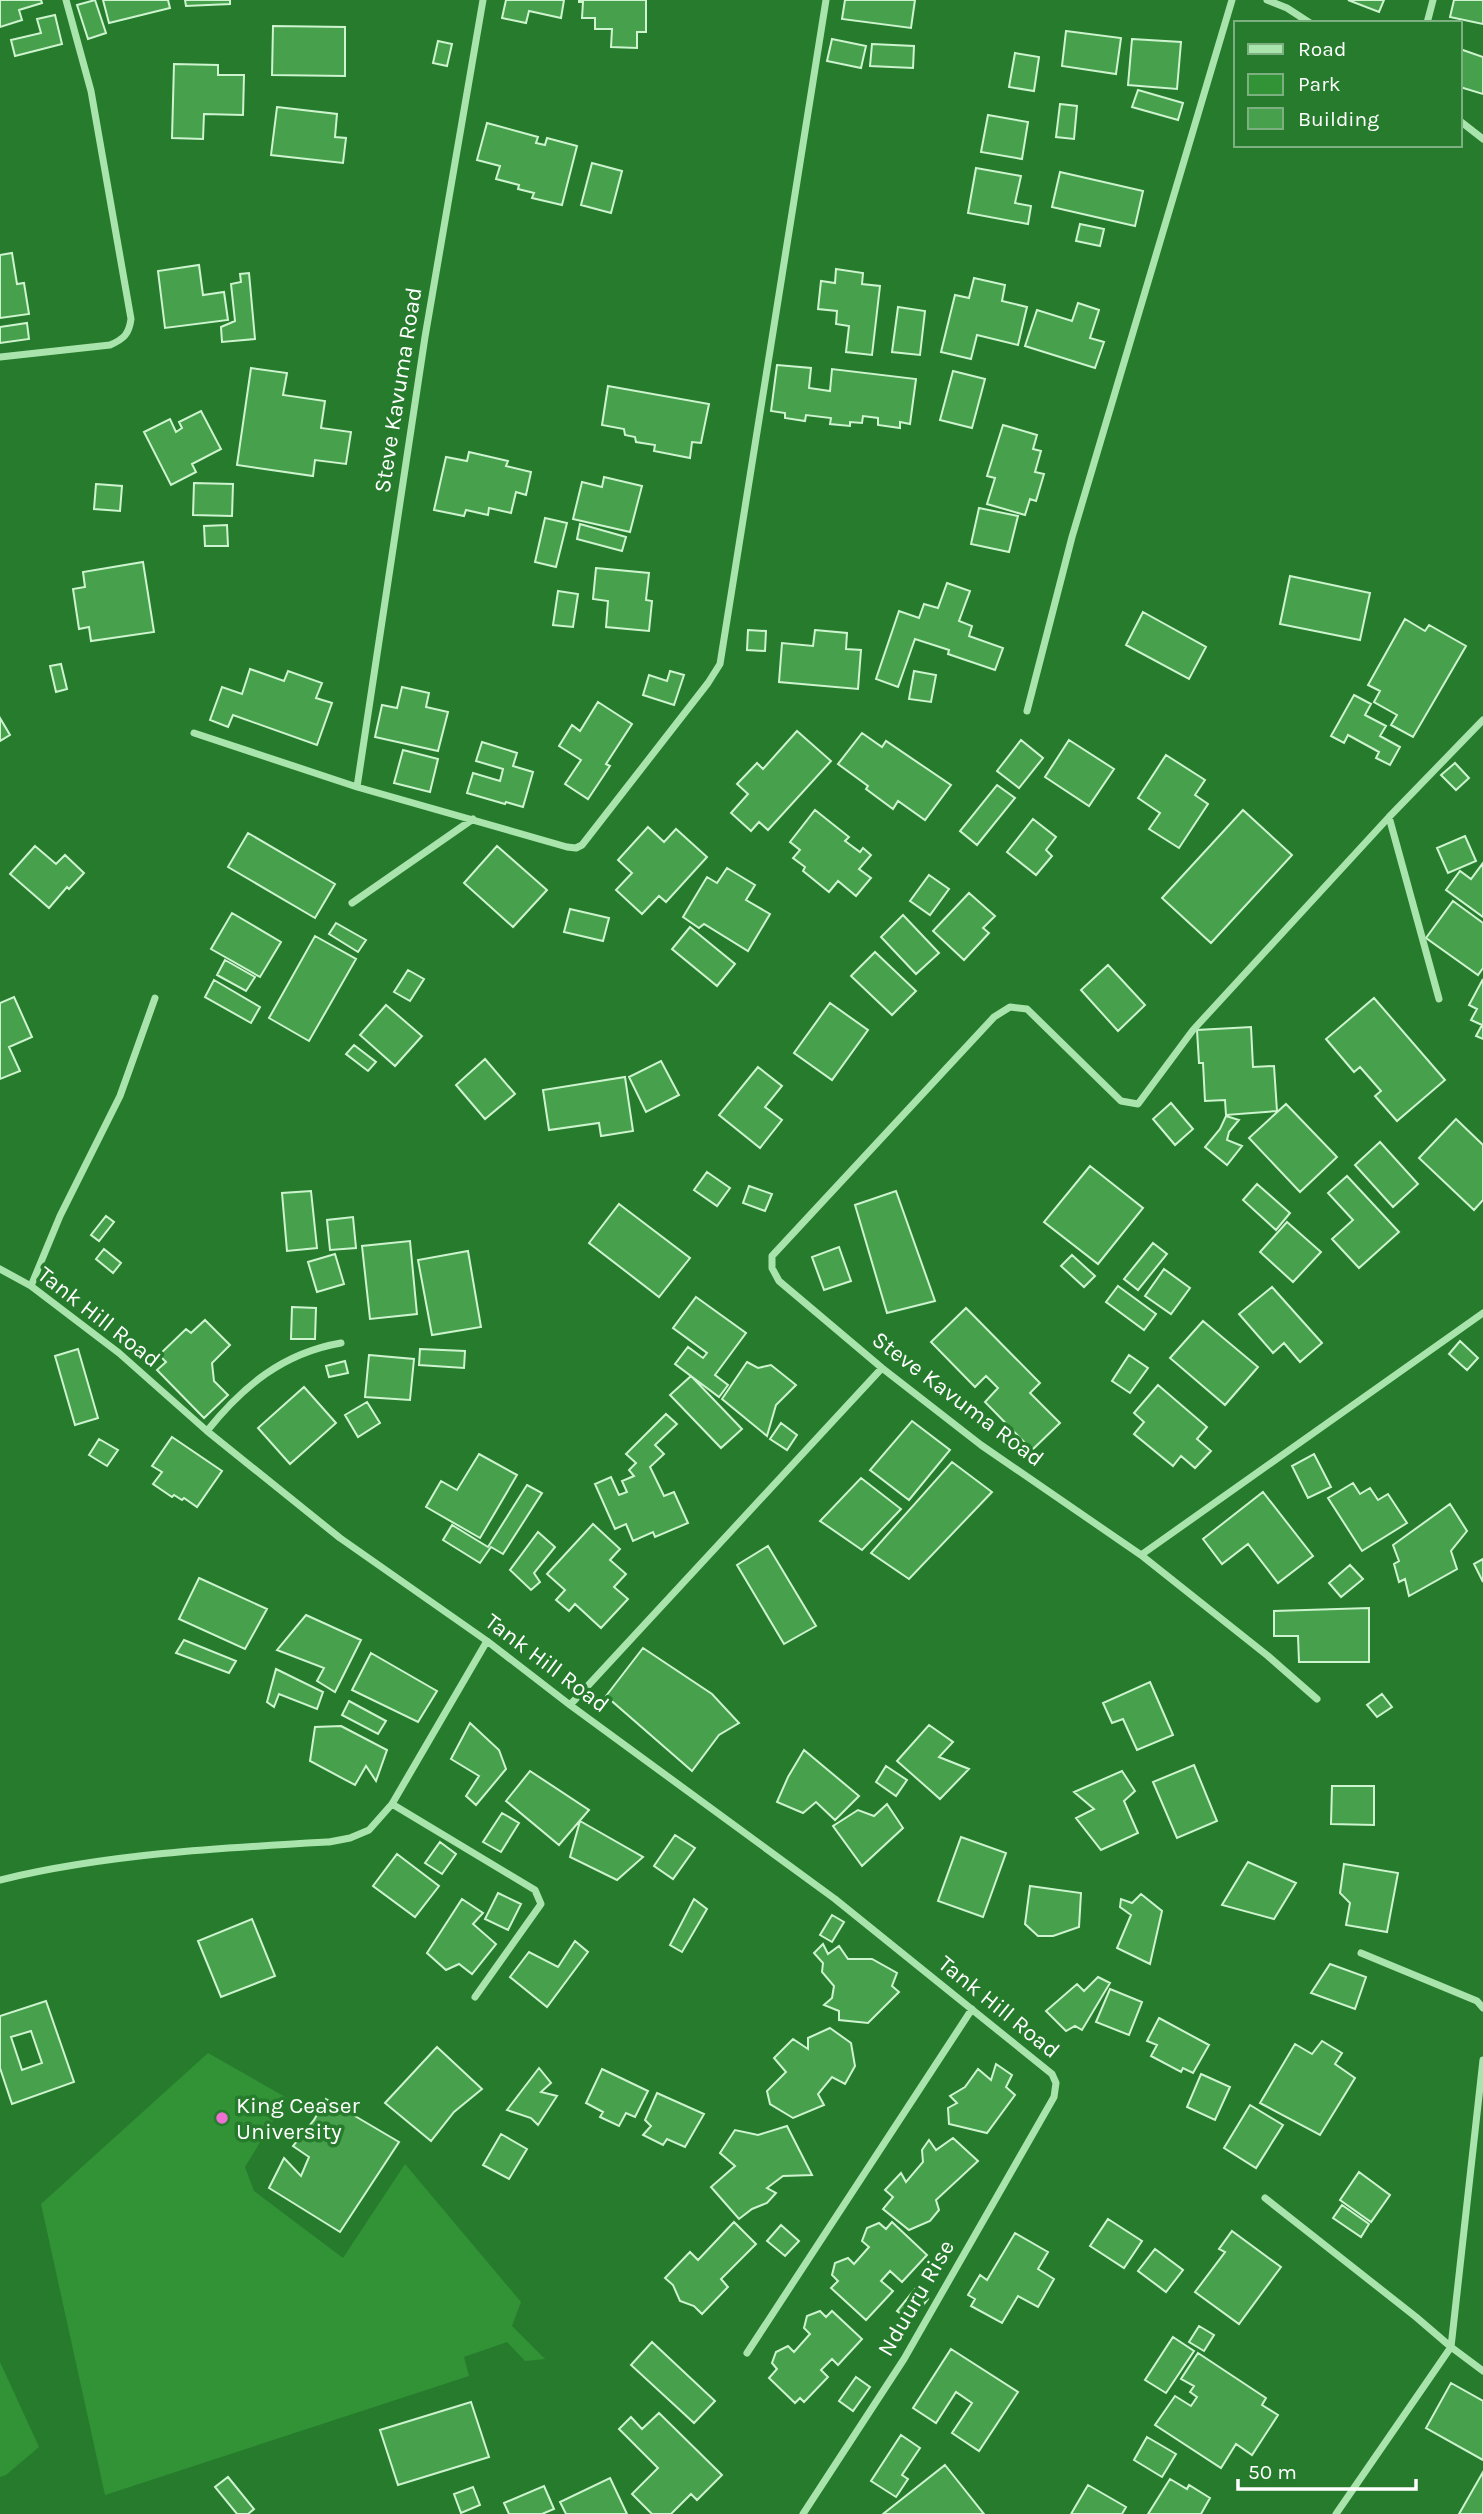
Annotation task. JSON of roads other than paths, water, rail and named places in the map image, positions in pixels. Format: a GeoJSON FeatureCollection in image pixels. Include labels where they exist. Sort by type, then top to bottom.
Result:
{"type":"FeatureCollection","features":[{"type":"Feature","properties":{"kind":"street"},"geometry":{"type":"LineString","coordinates":[[0,358],[110,345],[124,339],[129,330],[131,318],[91,91],[66,0]]}},
{"type":"Feature","properties":{"kind":"street","name":"Steve Kavuma Road"},"geometry":{"type":"LineString","coordinates":[[356,787],[425,337],[483,0]]}},
{"type":"Feature","properties":{"kind":"street"},"geometry":{"type":"LineString","coordinates":[[194,733],[356,787],[567,847],[576,848],[582,845],[720,664],[826,0]]}},
{"type":"Feature","properties":{"kind":"street"},"geometry":{"type":"LineString","coordinates":[[1027,711],[1072,537],[1232,0]]}},
{"type":"Feature","properties":{"kind":"street"},"geometry":{"type":"LineString","coordinates":[[1268,0],[1307,21]]}},
{"type":"Feature","properties":{"kind":"street"},"geometry":{"type":"LineString","coordinates":[[1428,21],[1433,0]]}},
{"type":"Feature","properties":{"kind":"street"},"geometry":{"type":"LineString","coordinates":[[1462,123],[1483,139]]}},
{"type":"Feature","properties":{"kind":"street"},"geometry":{"type":"LineString","coordinates":[[1439,999],[1389,817],[1483,720]]}},
{"type":"Feature","properties":{"kind":"street","name":"Steve Kavuma Road"},"geometry":{"type":"LineString","coordinates":[[1317,1699],[1268,1656],[1141,1555],[981,1444],[882,1368],[779,1281],[772,1268],[772,1256],[994,1017],[1010,1007],[1027,1009],[1121,1101],[1138,1104],[1193,1030],[1389,817]]}},
{"type":"Feature","properties":{"kind":"street"},"geometry":{"type":"LineString","coordinates":[[352,903],[473,820]]}},
{"type":"Feature","properties":{"kind":"street"},"geometry":{"type":"LineString","coordinates":[[32,1286],[60,1216],[120,1096],[155,998]]}},
{"type":"Feature","properties":{"kind":"street","name":"Tank Hill Road"},"geometry":{"type":"LineString","coordinates":[[2,1271],[32,1286],[118,1353],[207,1431],[340,1538],[488,1641],[570,1706],[835,1899],[1052,2074],[1056,2084],[1054,2096]]}},
{"type":"Feature","properties":{"kind":"street"},"geometry":{"type":"LineString","coordinates":[[1141,1555],[1483,1313]]}},
{"type":"Feature","properties":{"kind":"street"},"geometry":{"type":"LineString","coordinates":[[207,1431],[253,1382],[282,1363],[315,1347],[341,1343]]}},
{"type":"Feature","properties":{"kind":"street"},"geometry":{"type":"LineString","coordinates":[[570,1706],[882,1368]]}},
{"type":"Feature","properties":{"kind":"street"},"geometry":{"type":"LineString","coordinates":[[0,1880],[51,1868],[160,1853],[329,1842],[350,1838],[369,1830],[392,1804],[488,1641]]}},
{"type":"Feature","properties":{"kind":"street"},"geometry":{"type":"LineString","coordinates":[[392,1804],[535,1890],[539,1896],[541,1904],[475,1997]]}},
{"type":"Feature","properties":{"kind":"street"},"geometry":{"type":"LineString","coordinates":[[1361,1953],[1477,2001],[1483,2008]]}},
{"type":"Feature","properties":{"kind":"street"},"geometry":{"type":"LineString","coordinates":[[747,2353],[972,2009]]}},
{"type":"Feature","properties":{"kind":"street"},"geometry":{"type":"LineString","coordinates":[[1336,2514],[1451,2347],[1483,2060]]}},
{"type":"Feature","properties":{"kind":"street","name":"Nduuru Rise"},"geometry":{"type":"LineString","coordinates":[[803,2514],[904,2359],[1054,2096]]}},
{"type":"Feature","properties":{"kind":"street"},"geometry":{"type":"LineString","coordinates":[[1265,2198],[1483,2371]]}},
{"type":"Feature","properties":{"kind":"place","name":"King Ceaser University"},"geometry":{"type":"Point","coordinates":[222,2118]}}]}
